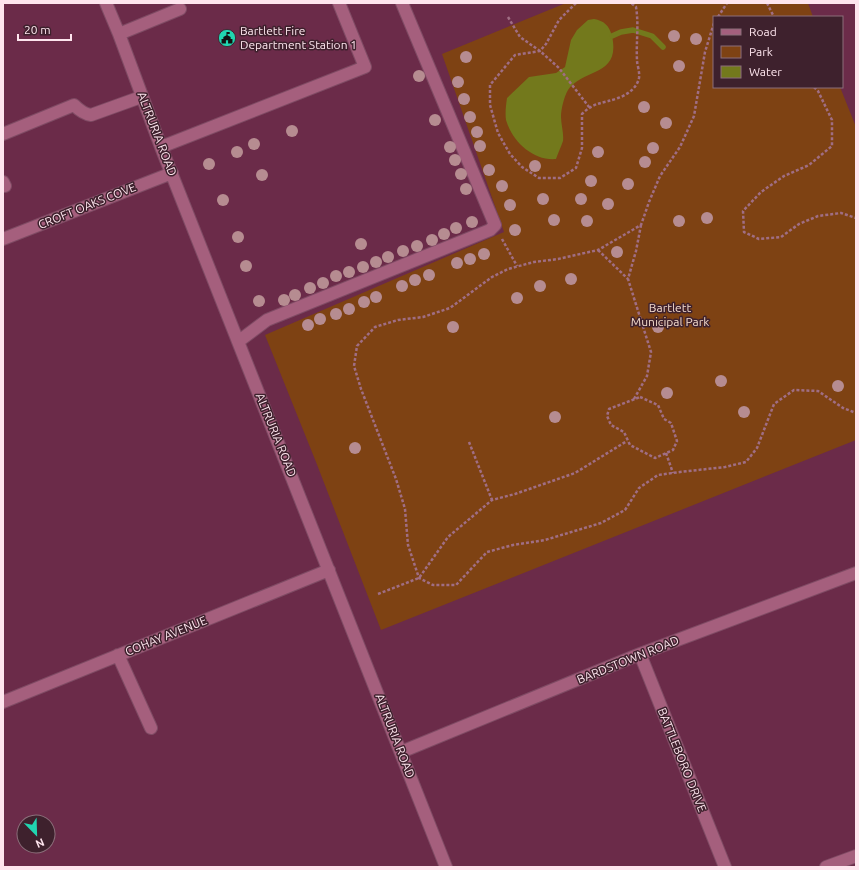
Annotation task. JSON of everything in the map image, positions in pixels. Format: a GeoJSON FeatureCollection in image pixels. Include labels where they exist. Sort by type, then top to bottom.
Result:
{"type":"FeatureCollection","features":[{"type":"Feature","properties":{"kind":"street","name":"ALTRURIA ROAD"},"geometry":{"type":"LineString","coordinates":[[106,3],[119,34],[160,147],[172,173],[446,867]]}},
{"type":"Feature","properties":{"kind":"street"},"geometry":{"type":"LineString","coordinates":[[160,147],[365,67],[339,3]]}},
{"type":"Feature","properties":{"kind":"street"},"geometry":{"type":"LineString","coordinates":[[239,342],[267,320],[490,230],[495,225],[402,3]]}},
{"type":"Feature","properties":{"kind":"street"},"geometry":{"type":"LineString","coordinates":[[119,34],[180,9]]}},
{"type":"Feature","properties":{"kind":"street"},"geometry":{"type":"LineString","coordinates":[[3,134],[74,105],[86,115],[92,115],[142,96]]}},
{"type":"Feature","properties":{"kind":"street","name":"CROFT OAKS COVE"},"geometry":{"type":"LineString","coordinates":[[3,239],[172,173]]}},
{"type":"Feature","properties":{"kind":"street","name":"COHAY AVENUE"},"geometry":{"type":"LineString","coordinates":[[3,702],[329,570]]}},
{"type":"Feature","properties":{"kind":"street","name":"BARDSTOWN ROAD"},"geometry":{"type":"LineString","coordinates":[[401,752],[640,654],[856,573]]}},
{"type":"Feature","properties":{"kind":"street","name":"BATTLEBORO DRIVE"},"geometry":{"type":"LineString","coordinates":[[640,654],[725,867]]}},
{"type":"Feature","properties":{"kind":"street"},"geometry":{"type":"LineString","coordinates":[[118,655],[151,728]]}},
{"type":"Feature","properties":{"kind":"street"},"geometry":{"type":"LineString","coordinates":[[826,867],[856,856]]}},
{"type":"Feature","properties":{"kind":"path"},"geometry":{"type":"LineString","coordinates":[[576,3],[559,20],[546,44],[540,51],[515,55],[490,85],[490,105],[498,133],[510,154],[522,167],[539,178],[560,178],[576,168],[582,148],[582,114],[589,107],[617,99],[632,91],[639,78],[637,43],[638,22],[636,7],[631,3]]}},
{"type":"Feature","properties":{"kind":"path"},"geometry":{"type":"LineString","coordinates":[[719,16],[727,3]]}},
{"type":"Feature","properties":{"kind":"path"},"geometry":{"type":"LineString","coordinates":[[767,3],[774,16]]}},
{"type":"Feature","properties":{"kind":"path"},"geometry":{"type":"LineString","coordinates":[[508,17],[520,37],[540,51],[558,68],[589,107]]}},
{"type":"Feature","properties":{"kind":"path"},"geometry":{"type":"LineString","coordinates":[[628,279],[636,251],[640,226],[660,176],[680,147],[694,116],[705,52],[713,26]]}},
{"type":"Feature","properties":{"kind":"path"},"geometry":{"type":"LineString","coordinates":[[815,88],[818,91],[832,120],[832,146],[809,165],[784,176],[761,192],[743,211],[744,232],[759,239],[781,237],[799,224],[818,216],[840,213],[856,218]]}},
{"type":"Feature","properties":{"kind":"path"},"geometry":{"type":"LineString","coordinates":[[495,225],[517,266]]}},
{"type":"Feature","properties":{"kind":"path"},"geometry":{"type":"LineString","coordinates":[[640,226],[598,250],[508,269],[492,277],[450,308],[423,317],[398,320],[375,326],[357,346],[354,366],[361,389],[396,479],[405,509],[408,545],[419,578],[433,585],[456,585],[474,568],[487,552],[513,545],[551,539],[601,523],[625,510],[639,488],[658,476],[725,467],[746,462],[757,448],[774,404],[794,390],[818,391],[843,408],[856,413]]}},
{"type":"Feature","properties":{"kind":"path"},"geometry":{"type":"LineString","coordinates":[[598,250],[628,279],[651,352],[647,376],[634,400]]}},
{"type":"Feature","properties":{"kind":"path"},"geometry":{"type":"LineString","coordinates":[[640,397],[658,405],[664,420],[671,423],[677,440],[673,450],[655,458],[630,445],[624,432],[611,425],[607,416],[609,409],[634,400],[640,397]]}},
{"type":"Feature","properties":{"kind":"path"},"geometry":{"type":"LineString","coordinates":[[378,594],[419,578],[448,537],[492,500],[515,494],[575,473],[627,441]]}},
{"type":"Feature","properties":{"kind":"path"},"geometry":{"type":"LineString","coordinates":[[469,442],[492,500]]}},
{"type":"Feature","properties":{"kind":"path"},"geometry":{"type":"LineString","coordinates":[[666,454],[673,473]]}},
{"type":"Feature","properties":{"kind":"green space","name":"Bartlett Municipal Park"},"geometry":{"type":"Polygon","coordinates":[[[566,3],[808,3],[813,16],[713,16],[713,88],[840,88],[856,127],[856,440],[381,630],[265,335],[504,232],[442,54],[566,3]]]}},
{"type":"Feature","properties":{"kind":"water"},"geometry":{"type":"Polygon","coordinates":[[[594,19],[606,24],[611,32],[613,49],[611,59],[606,65],[582,78],[568,90],[561,114],[563,141],[556,159],[539,157],[518,142],[509,128],[506,120],[507,98],[529,77],[556,73],[565,67],[571,40],[577,30],[588,20],[594,19]]]}},
{"type":"Feature","properties":{"kind":"waterway"},"geometry":{"type":"LineString","coordinates":[[612,36],[621,32],[633,30],[652,36],[663,47]]}},
{"type":"Feature","properties":{"kind":"place","name":"Bartlett Fire Department Station 1"},"geometry":{"type":"Point","coordinates":[227,38]}}]}
